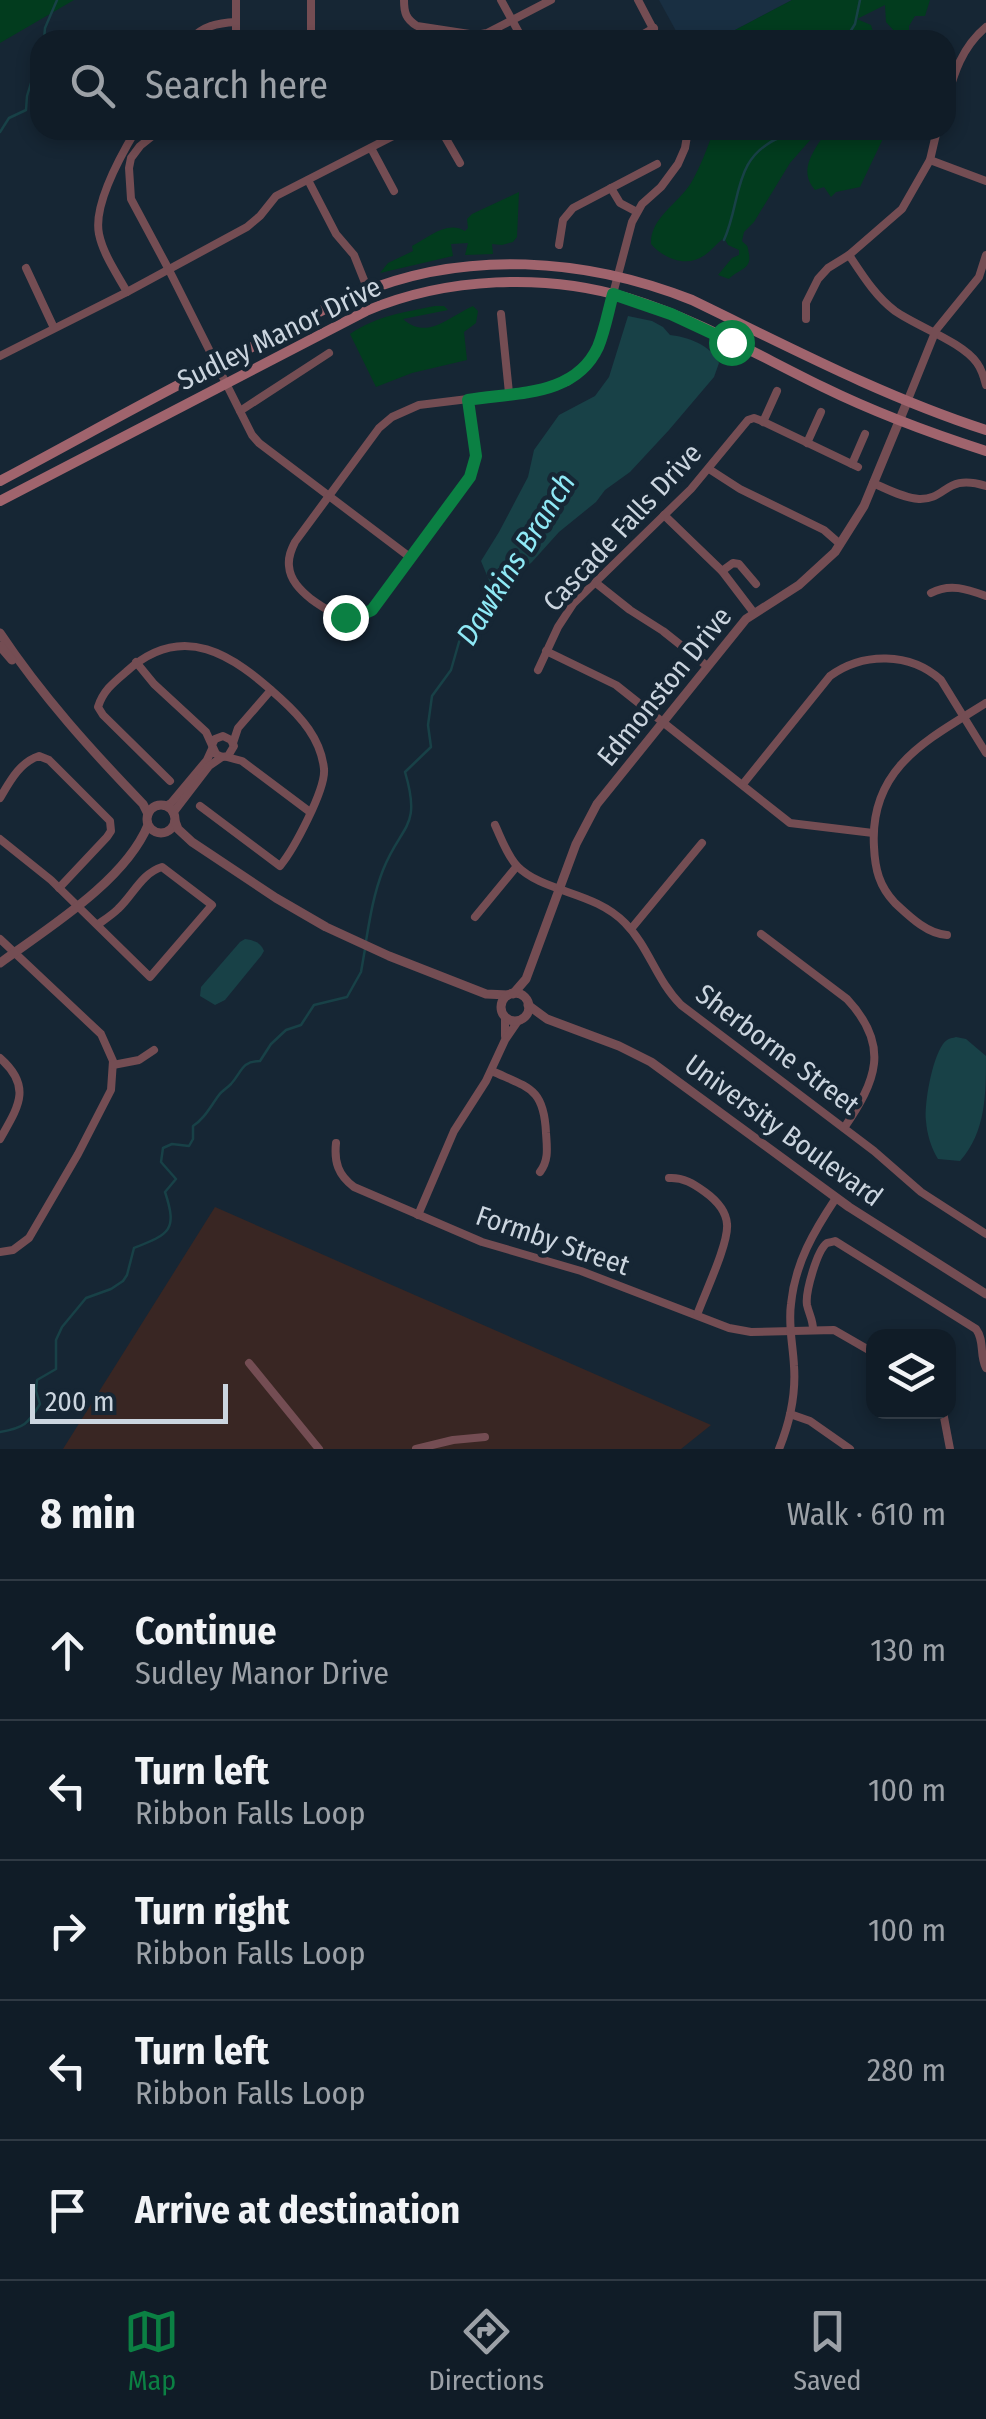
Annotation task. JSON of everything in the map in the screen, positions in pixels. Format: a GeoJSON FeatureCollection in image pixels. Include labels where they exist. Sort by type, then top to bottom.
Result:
{"type":"FeatureCollection","features":[{"type":"Feature","properties":{"kind":"main road","name":"Sudley Manor Drive"},"geometry":{"type":"LineString","coordinates":[[0,481],[216,365],[368,290],[403,278],[501,264],[618,275],[692,300],[859,382],[986,430]]}},
{"type":"Feature","properties":{"kind":"main road","name":"Sudley Manor Drive"},"geometry":{"type":"LineString","coordinates":[[0,501],[366,311],[458,286],[519,284],[613,294],[702,327],[898,421],[986,451]]}},
{"type":"Feature","properties":{"kind":"street"},"geometry":{"type":"LineString","coordinates":[[236,0],[236,30]]}},
{"type":"Feature","properties":{"kind":"street"},"geometry":{"type":"LineString","coordinates":[[311,0],[311,30]]}},
{"type":"Feature","properties":{"kind":"street"},"geometry":{"type":"LineString","coordinates":[[404,0],[404,13],[410,21],[444,30]]}},
{"type":"Feature","properties":{"kind":"street"},"geometry":{"type":"LineString","coordinates":[[501,0],[517,30]]}},
{"type":"Feature","properties":{"kind":"street"},"geometry":{"type":"LineString","coordinates":[[491,30],[550,0]]}},
{"type":"Feature","properties":{"kind":"street"},"geometry":{"type":"LineString","coordinates":[[638,0],[654,28],[650,30]]}},
{"type":"Feature","properties":{"kind":"street"},"geometry":{"type":"LineString","coordinates":[[201,30],[236,22]]}},
{"type":"Feature","properties":{"kind":"street"},"geometry":{"type":"LineString","coordinates":[[956,74],[968,46],[986,27]]}},
{"type":"Feature","properties":{"kind":"street"},"geometry":{"type":"LineString","coordinates":[[127,292],[102,246],[98,219],[103,198],[131,140]]}},
{"type":"Feature","properties":{"kind":"street"},"geometry":{"type":"LineString","coordinates":[[148,140],[131,158],[131,199],[252,435],[411,558]]}},
{"type":"Feature","properties":{"kind":"street"},"geometry":{"type":"LineString","coordinates":[[0,356],[247,226],[276,196],[386,140]]}},
{"type":"Feature","properties":{"kind":"street"},"geometry":{"type":"LineString","coordinates":[[447,140],[460,164]]}},
{"type":"Feature","properties":{"kind":"street"},"geometry":{"type":"LineString","coordinates":[[468,400],[476,456],[470,477],[372,610],[350,618],[338,616],[300,590],[288,568],[294,542],[379,428],[392,417],[419,405],[542,390],[567,382],[582,371],[600,343],[627,236],[637,212],[673,172],[686,140]]}},
{"type":"Feature","properties":{"kind":"street"},"geometry":{"type":"LineString","coordinates":[[806,319],[806,302],[818,279],[902,209],[930,160],[935,140]]}},
{"type":"Feature","properties":{"kind":"street"},"geometry":{"type":"LineString","coordinates":[[371,148],[394,191]]}},
{"type":"Feature","properties":{"kind":"street"},"geometry":{"type":"LineString","coordinates":[[930,160],[986,181]]}},
{"type":"Feature","properties":{"kind":"street"},"geometry":{"type":"LineString","coordinates":[[560,245],[567,214],[658,164]]}},
{"type":"Feature","properties":{"kind":"street"},"geometry":{"type":"LineString","coordinates":[[308,180],[336,234],[354,256],[368,290]]}},
{"type":"Feature","properties":{"kind":"street"},"geometry":{"type":"LineString","coordinates":[[612,188],[620,203],[637,212]]}},
{"type":"Feature","properties":{"kind":"street"},"geometry":{"type":"LineString","coordinates":[[849,255],[882,300],[975,360],[986,385]]}},
{"type":"Feature","properties":{"kind":"street"},"geometry":{"type":"LineString","coordinates":[[906,402],[934,334],[982,278],[986,255]]}},
{"type":"Feature","properties":{"kind":"street"},"geometry":{"type":"LineString","coordinates":[[26,268],[54,328]]}},
{"type":"Feature","properties":{"kind":"street"},"geometry":{"type":"LineString","coordinates":[[501,314],[509,393]]}},
{"type":"Feature","properties":{"kind":"street"},"geometry":{"type":"LineString","coordinates":[[240,411],[330,353]]}},
{"type":"Feature","properties":{"kind":"street"},"geometry":{"type":"LineString","coordinates":[[777,390],[763,422],[855,466],[865,434]]}},
{"type":"Feature","properties":{"kind":"street","name":"Edmonston Drive"},"geometry":{"type":"LineString","coordinates":[[527,1002],[526,979],[576,844],[596,804],[746,619],[799,585],[840,544],[874,483],[906,402]]}},
{"type":"Feature","properties":{"kind":"street"},"geometry":{"type":"LineString","coordinates":[[807,443],[821,412]]}},
{"type":"Feature","properties":{"kind":"street","name":"Cascade Falls Drive"},"geometry":{"type":"LineString","coordinates":[[538,670],[573,604],[710,468],[748,420],[763,422]]}},
{"type":"Feature","properties":{"kind":"street"},"geometry":{"type":"LineString","coordinates":[[710,468],[740,489],[824,530],[840,544]]}},
{"type":"Feature","properties":{"kind":"street"},"geometry":{"type":"LineString","coordinates":[[874,483],[920,499],[959,482],[986,486]]}},
{"type":"Feature","properties":{"kind":"street"},"geometry":{"type":"LineString","coordinates":[[664,516],[722,572],[754,613]]}},
{"type":"Feature","properties":{"kind":"street"},"geometry":{"type":"LineString","coordinates":[[722,572],[733,562],[739,564],[756,584]]}},
{"type":"Feature","properties":{"kind":"street"},"geometry":{"type":"LineString","coordinates":[[596,583],[706,666]]}},
{"type":"Feature","properties":{"kind":"street"},"geometry":{"type":"LineString","coordinates":[[931,593],[948,586],[986,596]]}},
{"type":"Feature","properties":{"kind":"street"},"geometry":{"type":"LineString","coordinates":[[0,633],[76,734],[146,807],[148,820],[162,832],[192,842]]}},
{"type":"Feature","properties":{"kind":"street"},"geometry":{"type":"LineString","coordinates":[[0,646],[26,672]]}},
{"type":"Feature","properties":{"kind":"street"},"geometry":{"type":"LineString","coordinates":[[170,782],[98,707],[104,692],[136,662],[174,647],[201,647],[234,660],[298,715],[319,748],[324,772],[293,850],[280,866],[200,806]]}},
{"type":"Feature","properties":{"kind":"street"},"geometry":{"type":"LineString","coordinates":[[546,652],[616,685],[790,823],[873,833]]}},
{"type":"Feature","properties":{"kind":"street"},"geometry":{"type":"LineString","coordinates":[[743,784],[817,690],[843,667],[860,660],[898,660],[932,671],[986,753]]}},
{"type":"Feature","properties":{"kind":"street"},"geometry":{"type":"LineString","coordinates":[[136,662],[206,732],[216,754],[242,761],[310,812]]}},
{"type":"Feature","properties":{"kind":"street"},"geometry":{"type":"LineString","coordinates":[[168,812],[209,766],[231,753],[238,728],[271,690]]}},
{"type":"Feature","properties":{"kind":"street"},"geometry":{"type":"LineString","coordinates":[[947,935],[912,919],[886,893],[875,869],[873,833],[878,806],[895,770],[923,742],[986,703]]}},
{"type":"Feature","properties":{"kind":"street"},"geometry":{"type":"LineString","coordinates":[[0,962],[90,896],[138,845],[171,829],[171,803],[205,763],[221,736],[238,728]]}},
{"type":"Feature","properties":{"kind":"street"},"geometry":{"type":"LineString","coordinates":[[206,732],[228,737],[242,761]]}},
{"type":"Feature","properties":{"kind":"street"},"geometry":{"type":"LineString","coordinates":[[0,798],[26,762],[39,756],[49,760],[110,821],[107,837],[59,888]]}},
{"type":"Feature","properties":{"kind":"street"},"geometry":{"type":"LineString","coordinates":[[124,783],[168,812],[192,842],[276,898],[340,934],[486,994],[521,995],[527,1002],[527,1013],[504,1040],[492,1071],[454,1131],[418,1215]]}},
{"type":"Feature","properties":{"kind":"street"},"geometry":{"type":"LineString","coordinates":[[138,845],[152,809],[168,812]]}},
{"type":"Feature","properties":{"kind":"street"},"geometry":{"type":"LineString","coordinates":[[475,916],[517,866],[495,825]]}},
{"type":"Feature","properties":{"kind":"street"},"geometry":{"type":"LineString","coordinates":[[0,839],[59,888],[97,926],[150,977],[212,905],[162,867],[150,872],[97,926]]}},
{"type":"Feature","properties":{"kind":"street"},"geometry":{"type":"LineString","coordinates":[[632,929],[702,843]]}},
{"type":"Feature","properties":{"kind":"street","name":"Sherborne Street"},"geometry":{"type":"LineString","coordinates":[[517,866],[605,906],[632,929],[662,984],[681,1006],[874,1150],[921,1192],[986,1234]]}},
{"type":"Feature","properties":{"kind":"street"},"geometry":{"type":"LineString","coordinates":[[761,934],[847,999],[868,1029],[874,1050],[871,1081],[844,1128]]}},
{"type":"Feature","properties":{"kind":"street"},"geometry":{"type":"LineString","coordinates":[[0,939],[101,1034],[113,1065],[107,1100],[29,1238],[13,1250],[0,1252]]}},
{"type":"Feature","properties":{"kind":"street","name":"Edmonston Drive"},"geometry":{"type":"LineString","coordinates":[[511,994],[526,979]]}},
{"type":"Feature","properties":{"kind":"street"},"geometry":{"type":"LineString","coordinates":[[486,994],[503,1012],[520,1020]]}},
{"type":"Feature","properties":{"kind":"street"},"geometry":{"type":"LineString","coordinates":[[504,1040],[503,999],[511,994]]}},
{"type":"Feature","properties":{"kind":"street","name":"University Boulevard"},"geometry":{"type":"LineString","coordinates":[[527,1002],[547,1019],[642,1057],[836,1198],[986,1294]]}},
{"type":"Feature","properties":{"kind":"street","name":"University Boulevard"},"geometry":{"type":"LineString","coordinates":[[520,1020],[547,1019]]}},
{"type":"Feature","properties":{"kind":"street"},"geometry":{"type":"LineString","coordinates":[[113,1065],[139,1060],[154,1050]]}},
{"type":"Feature","properties":{"kind":"street"},"geometry":{"type":"LineString","coordinates":[[0,1058],[14,1072],[20,1094],[17,1110],[0,1139]]}},
{"type":"Feature","properties":{"kind":"street"},"geometry":{"type":"LineString","coordinates":[[492,1071],[530,1089],[540,1100],[546,1116],[548,1156],[540,1172]]}},
{"type":"Feature","properties":{"kind":"street","name":"Formby Street"},"geometry":{"type":"LineString","coordinates":[[336,1143],[336,1166],[348,1183],[482,1242],[581,1271],[740,1331],[814,1329]]}},
{"type":"Feature","properties":{"kind":"street"},"geometry":{"type":"LineString","coordinates":[[669,1178],[701,1189],[721,1208],[727,1223],[726,1238],[696,1315]]}},
{"type":"Feature","properties":{"kind":"street"},"geometry":{"type":"LineString","coordinates":[[779,1449],[790,1414],[794,1379],[791,1303],[799,1266],[811,1237],[836,1198]]}},
{"type":"Feature","properties":{"kind":"street"},"geometry":{"type":"LineString","coordinates":[[866,1348],[843,1333],[814,1329],[807,1303],[812,1276],[824,1246],[831,1242],[840,1242],[972,1326],[982,1338],[986,1368]]}},
{"type":"Feature","properties":{"kind":"street"},"geometry":{"type":"LineString","coordinates":[[249,1363],[318,1449]]}},
{"type":"Feature","properties":{"kind":"street"},"geometry":{"type":"LineString","coordinates":[[790,1414],[810,1421],[850,1449]]}},
{"type":"Feature","properties":{"kind":"street"},"geometry":{"type":"LineString","coordinates":[[944,1419],[950,1449]]}},
{"type":"Feature","properties":{"kind":"street"},"geometry":{"type":"LineString","coordinates":[[416,1449],[484,1437]]}},
{"type":"Feature","properties":{"kind":"shaded area"},"geometry":{"type":"Polygon","coordinates":[[[659,0],[792,0],[735,30],[676,30],[659,0]]]}},
{"type":"Feature","properties":{"kind":"shaded area"},"geometry":{"type":"Polygon","coordinates":[[[215,1207],[711,1425],[681,1449],[63,1449],[215,1207]]]}},
{"type":"Feature","properties":{"kind":"green space"},"geometry":{"type":"Polygon","coordinates":[[[0,0],[74,0],[0,43],[0,0]]]}},
{"type":"Feature","properties":{"kind":"green space"},"geometry":{"type":"Polygon","coordinates":[[[792,0],[930,0],[925,16],[915,16],[909,30],[893,30],[886,22],[885,5],[857,19],[871,25],[872,30],[735,30],[792,0]]]}},
{"type":"Feature","properties":{"kind":"green space"},"geometry":{"type":"Polygon","coordinates":[[[710,140],[810,140],[744,232],[742,241],[748,247],[748,263],[729,279],[718,275],[739,255],[739,250],[724,238],[705,255],[691,261],[669,258],[651,244],[655,227],[695,177],[710,140]]]}},
{"type":"Feature","properties":{"kind":"green space"},"geometry":{"type":"Polygon","coordinates":[[[821,140],[882,140],[860,187],[836,192],[831,197],[824,187],[815,190],[810,182],[808,167],[821,140]]]}},
{"type":"Feature","properties":{"kind":"green space"},"geometry":{"type":"Polygon","coordinates":[[[519,192],[517,237],[513,242],[492,244],[493,254],[465,255],[468,243],[451,244],[453,256],[380,273],[388,263],[413,251],[412,246],[431,234],[452,227],[465,231],[472,214],[519,192]]]}},
{"type":"Feature","properties":{"kind":"green space"},"geometry":{"type":"Polygon","coordinates":[[[435,306],[448,310],[403,319],[421,328],[430,327],[473,306],[478,311],[476,323],[464,332],[467,360],[412,373],[376,387],[350,334],[380,319],[435,306]]]}},
{"type":"Feature","properties":{"kind":"water"},"geometry":{"type":"Polygon","coordinates":[[[628,316],[652,321],[670,335],[705,347],[719,363],[714,377],[630,472],[605,490],[507,584],[493,590],[481,561],[528,477],[534,450],[559,415],[595,396],[609,377],[628,316]]]}},
{"type":"Feature","properties":{"kind":"water"},"geometry":{"type":"Polygon","coordinates":[[[245,939],[261,946],[261,956],[225,1000],[215,1005],[200,996],[201,987],[245,939]]]}},
{"type":"Feature","properties":{"kind":"water"},"geometry":{"type":"Polygon","coordinates":[[[956,1037],[966,1039],[986,1056],[980,1125],[960,1161],[938,1159],[928,1136],[926,1113],[935,1060],[945,1042],[956,1037]]]}},
{"type":"Feature","properties":{"kind":"waterway"},"geometry":{"type":"LineString","coordinates":[[45,30],[57,0]]}},
{"type":"Feature","properties":{"kind":"waterway","name":"Dawkins Branch"},"geometry":{"type":"LineString","coordinates":[[851,30],[860,0]]}},
{"type":"Feature","properties":{"kind":"waterway"},"geometry":{"type":"LineString","coordinates":[[0,132],[9,118],[26,110],[30,86]]}},
{"type":"Feature","properties":{"kind":"waterway","name":"Dawkins Branch"},"geometry":{"type":"LineString","coordinates":[[724,240],[746,168],[754,156],[776,140]]}},
{"type":"Feature","properties":{"kind":"waterway","name":"Dawkins Branch"},"geometry":{"type":"LineString","coordinates":[[366,941],[380,879],[410,816],[405,772],[431,747],[428,725],[432,696],[451,670],[459,642],[473,617],[485,607],[493,590]]}},
{"type":"Feature","properties":{"kind":"waterway","name":"Dawkins Branch"},"geometry":{"type":"LineString","coordinates":[[0,1432],[24,1424],[40,1404],[37,1380],[56,1369],[56,1340],[62,1327],[86,1298],[123,1281],[134,1248],[168,1229],[171,1215],[165,1192],[176,1179],[161,1162],[163,1148],[172,1144],[189,1146],[193,1126],[245,1065],[260,1061],[286,1030],[301,1025],[314,1005],[347,997],[361,972],[365,949]]}},
{"type":"Feature","properties":{"kind":"route"},"geometry":{"type":"LineString","coordinates":[[345,617],[372,610],[470,477],[476,456],[468,400],[542,390],[567,382],[592,359],[613,294],[671,314],[731,342]]}}]}
